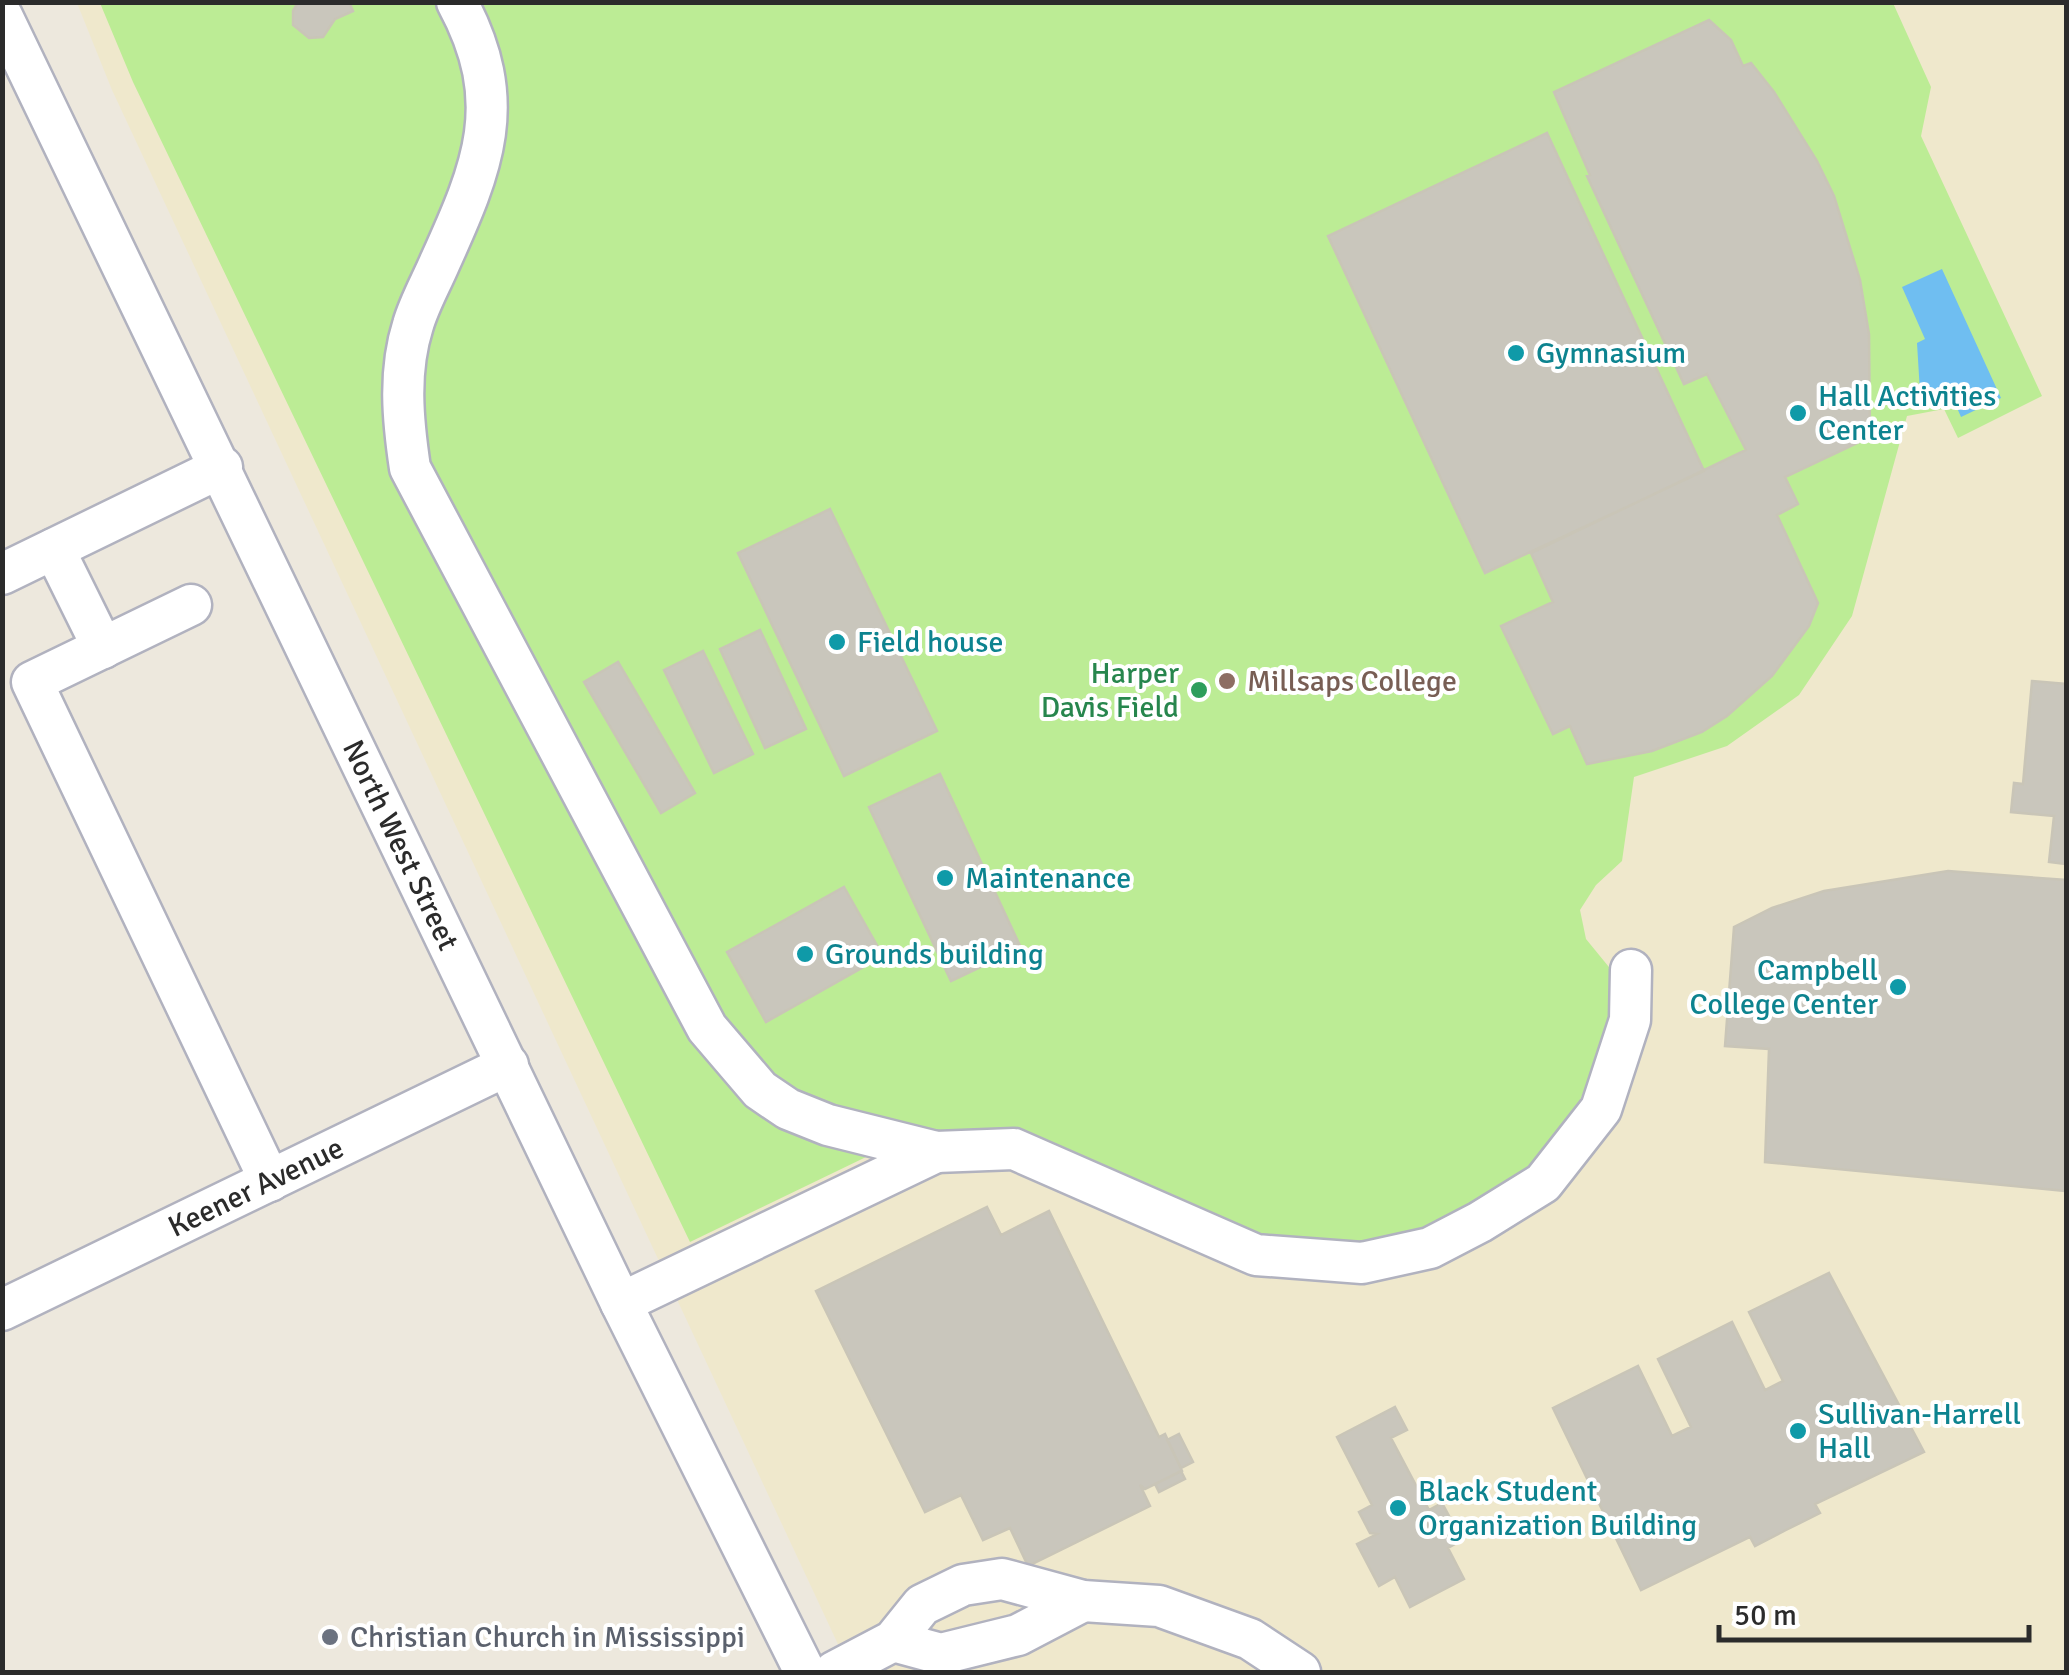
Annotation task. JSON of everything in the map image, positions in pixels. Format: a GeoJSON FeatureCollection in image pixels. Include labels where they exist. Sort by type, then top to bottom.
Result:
{"type":"FeatureCollection","features":[{"type":"Feature","properties":{"kind":"street"},"geometry":{"type":"LineString","coordinates":[[457,2],[481,57],[487,92],[486,142],[474,186],[412,326],[404,370],[402,420],[410,468],[708,1028],[760,1090],[788,1109],[828,1125],[936,1152],[1014,1149],[1256,1256],[1362,1263],[1430,1248],[1543,1183],[1601,1109],[1630,1020],[1631,970]]}},
{"type":"Feature","properties":{"kind":"street","name":"North West Street"},"geometry":{"type":"LineString","coordinates":[[2,16],[621,1303],[805,1672]]}},
{"type":"Feature","properties":{"kind":"street"},"geometry":{"type":"LineString","coordinates":[[2,574],[222,467]]}},
{"type":"Feature","properties":{"kind":"street"},"geometry":{"type":"LineString","coordinates":[[54,549],[102,648]]}},
{"type":"Feature","properties":{"kind":"street"},"geometry":{"type":"LineString","coordinates":[[191,605],[32,682],[270,1181]]}},
{"type":"Feature","properties":{"kind":"street","name":"Keener Avenue"},"geometry":{"type":"LineString","coordinates":[[2,1310],[508,1065]]}},
{"type":"Feature","properties":{"kind":"street"},"geometry":{"type":"LineString","coordinates":[[621,1303],[936,1152]]}},
{"type":"Feature","properties":{"kind":"street"},"geometry":{"type":"LineString","coordinates":[[834,1672],[893,1641],[922,1605],[963,1585],[1002,1579],[1083,1602],[1159,1606],[1250,1639],[1300,1672]]}},
{"type":"Feature","properties":{"kind":"street"},"geometry":{"type":"LineString","coordinates":[[893,1641],[941,1654],[1018,1635],[1083,1602]]}},
{"type":"Feature","properties":{"kind":"shaded area","name":"Millsaps College"},"geometry":{"type":"Polygon","coordinates":[[[77,3],[2066,3],[2066,1672],[851,1672],[112,90],[77,3]]]}},
{"type":"Feature","properties":{"kind":"green space","name":"Millsaps College"},"geometry":{"type":"Polygon","coordinates":[[[100,3],[1893,3],[1931,87],[1921,136],[2042,396],[1958,438],[1944,409],[1907,416],[1852,616],[1799,695],[1727,746],[1634,777],[1622,861],[1596,885],[1580,910],[1586,939],[1613,972],[1614,1021],[1580,1100],[1529,1166],[1469,1205],[1421,1229],[1362,1244],[1262,1240],[1032,1140],[922,1130],[690,1242],[133,82],[100,3]]]}},
{"type":"Feature","properties":{"kind":"water"},"geometry":{"type":"Polygon","coordinates":[[[1942,269],[2001,398],[1961,417],[1948,387],[1920,392],[1917,343],[1925,339],[1902,287],[1942,269]]]}},
{"type":"Feature","properties":{"kind":"building"},"geometry":{"type":"Polygon","coordinates":[[[298,2],[349,2],[353,11],[335,19],[323,37],[309,38],[293,25],[298,2]]]}},
{"type":"Feature","properties":{"kind":"building","name":"Hall Activities Center"},"geometry":{"type":"Polygon","coordinates":[[[1709,20],[1731,40],[1743,66],[1751,63],[1774,92],[1834,196],[1860,280],[1869,334],[1870,437],[1785,477],[1798,504],[1777,515],[1818,603],[1809,626],[1772,676],[1727,716],[1702,732],[1652,751],[1587,764],[1570,726],[1553,734],[1501,626],[1553,602],[1531,553],[1746,450],[1707,374],[1684,384],[1587,176],[1590,175],[1554,92],[1709,20]]]}},
{"type":"Feature","properties":{"kind":"building","name":"Gymnasium"},"geometry":{"type":"Polygon","coordinates":[[[1547,133],[1704,471],[1485,573],[1328,236],[1547,133]]]}},
{"type":"Feature","properties":{"kind":"building","name":"Field house"},"geometry":{"type":"Polygon","coordinates":[[[830,509],[937,731],[844,776],[738,553],[830,509]]]}},
{"type":"Feature","properties":{"kind":"building"},"geometry":{"type":"Polygon","coordinates":[[[760,630],[806,729],[765,748],[720,649],[760,630]]]}},
{"type":"Feature","properties":{"kind":"building"},"geometry":{"type":"Polygon","coordinates":[[[703,651],[753,754],[714,773],[664,670],[703,651]]]}},
{"type":"Feature","properties":{"kind":"building"},"geometry":{"type":"Polygon","coordinates":[[[618,662],[695,793],[661,813],[584,682],[618,662]]]}},
{"type":"Feature","properties":{"kind":"building"},"geometry":{"type":"Polygon","coordinates":[[[2032,681],[2066,684],[2066,864],[2049,862],[2054,816],[2011,812],[2014,783],[2023,784],[2032,681]]]}},
{"type":"Feature","properties":{"kind":"building","name":"Maintenance"},"geometry":{"type":"Polygon","coordinates":[[[940,774],[1021,948],[951,981],[869,807],[940,774]]]}},
{"type":"Feature","properties":{"kind":"building","name":"Campbell College Center"},"geometry":{"type":"Polygon","coordinates":[[[1948,871],[2066,880],[2066,1191],[1765,1162],[1769,1049],[1725,1046],[1734,927],[1772,908],[1824,891],[1948,871]]]}},
{"type":"Feature","properties":{"kind":"building","name":"Grounds building"},"geometry":{"type":"Polygon","coordinates":[[[844,887],[883,956],[766,1022],[727,952],[844,887]]]}},
{"type":"Feature","properties":{"kind":"building"},"geometry":{"type":"Polygon","coordinates":[[[987,1207],[1001,1235],[1049,1211],[1159,1437],[1165,1434],[1182,1471],[1145,1489],[1140,1485],[1150,1506],[1028,1566],[1010,1528],[983,1540],[961,1495],[925,1512],[816,1291],[987,1207]]]}},
{"type":"Feature","properties":{"kind":"building","name":"Sullivan-Harrell Hall"},"geometry":{"type":"Polygon","coordinates":[[[1829,1273],[1924,1452],[1815,1504],[1820,1513],[1755,1546],[1750,1537],[1641,1590],[1553,1408],[1638,1366],[1672,1436],[1691,1427],[1658,1359],[1732,1322],[1765,1390],[1783,1381],[1749,1312],[1829,1273]]]}},
{"type":"Feature","properties":{"kind":"building","name":"Black Student Organization Building"},"geometry":{"type":"Polygon","coordinates":[[[1395,1407],[1407,1430],[1391,1438],[1429,1510],[1442,1503],[1462,1540],[1448,1548],[1464,1579],[1410,1607],[1395,1577],[1379,1586],[1357,1544],[1377,1534],[1370,1533],[1359,1512],[1372,1505],[1337,1437],[1395,1407]]]}},
{"type":"Feature","properties":{"kind":"building"},"geometry":{"type":"Polygon","coordinates":[[[1179,1434],[1193,1462],[1181,1468],[1167,1440],[1179,1434]]]}},
{"type":"Feature","properties":{"kind":"building"},"geometry":{"type":"Polygon","coordinates":[[[1181,1471],[1185,1479],[1159,1492],[1155,1484],[1181,1471]]]}},
{"type":"Feature","properties":{"kind":"place","name":"Gymnasium"},"geometry":{"type":"Point","coordinates":[1516,353]}},
{"type":"Feature","properties":{"kind":"place","name":"Hall Activities Center"},"geometry":{"type":"Point","coordinates":[1798,413]}},
{"type":"Feature","properties":{"kind":"place","name":"Field house"},"geometry":{"type":"Point","coordinates":[837,642]}},
{"type":"Feature","properties":{"kind":"place","name":"Millsaps College"},"geometry":{"type":"Point","coordinates":[1227,681]}},
{"type":"Feature","properties":{"kind":"place","name":"Harper Davis Field"},"geometry":{"type":"Point","coordinates":[1199,690]}},
{"type":"Feature","properties":{"kind":"place","name":"Maintenance"},"geometry":{"type":"Point","coordinates":[945,878]}},
{"type":"Feature","properties":{"kind":"place","name":"Grounds building"},"geometry":{"type":"Point","coordinates":[805,954]}},
{"type":"Feature","properties":{"kind":"place","name":"Campbell College Center"},"geometry":{"type":"Point","coordinates":[1898,987]}},
{"type":"Feature","properties":{"kind":"place","name":"Sullivan-Harrell Hall"},"geometry":{"type":"Point","coordinates":[1798,1431]}},
{"type":"Feature","properties":{"kind":"place","name":"Black Student Organization Building"},"geometry":{"type":"Point","coordinates":[1398,1508]}},
{"type":"Feature","properties":{"kind":"place","name":"Christian Church in Mississippi"},"geometry":{"type":"Point","coordinates":[330,1637]}}]}
